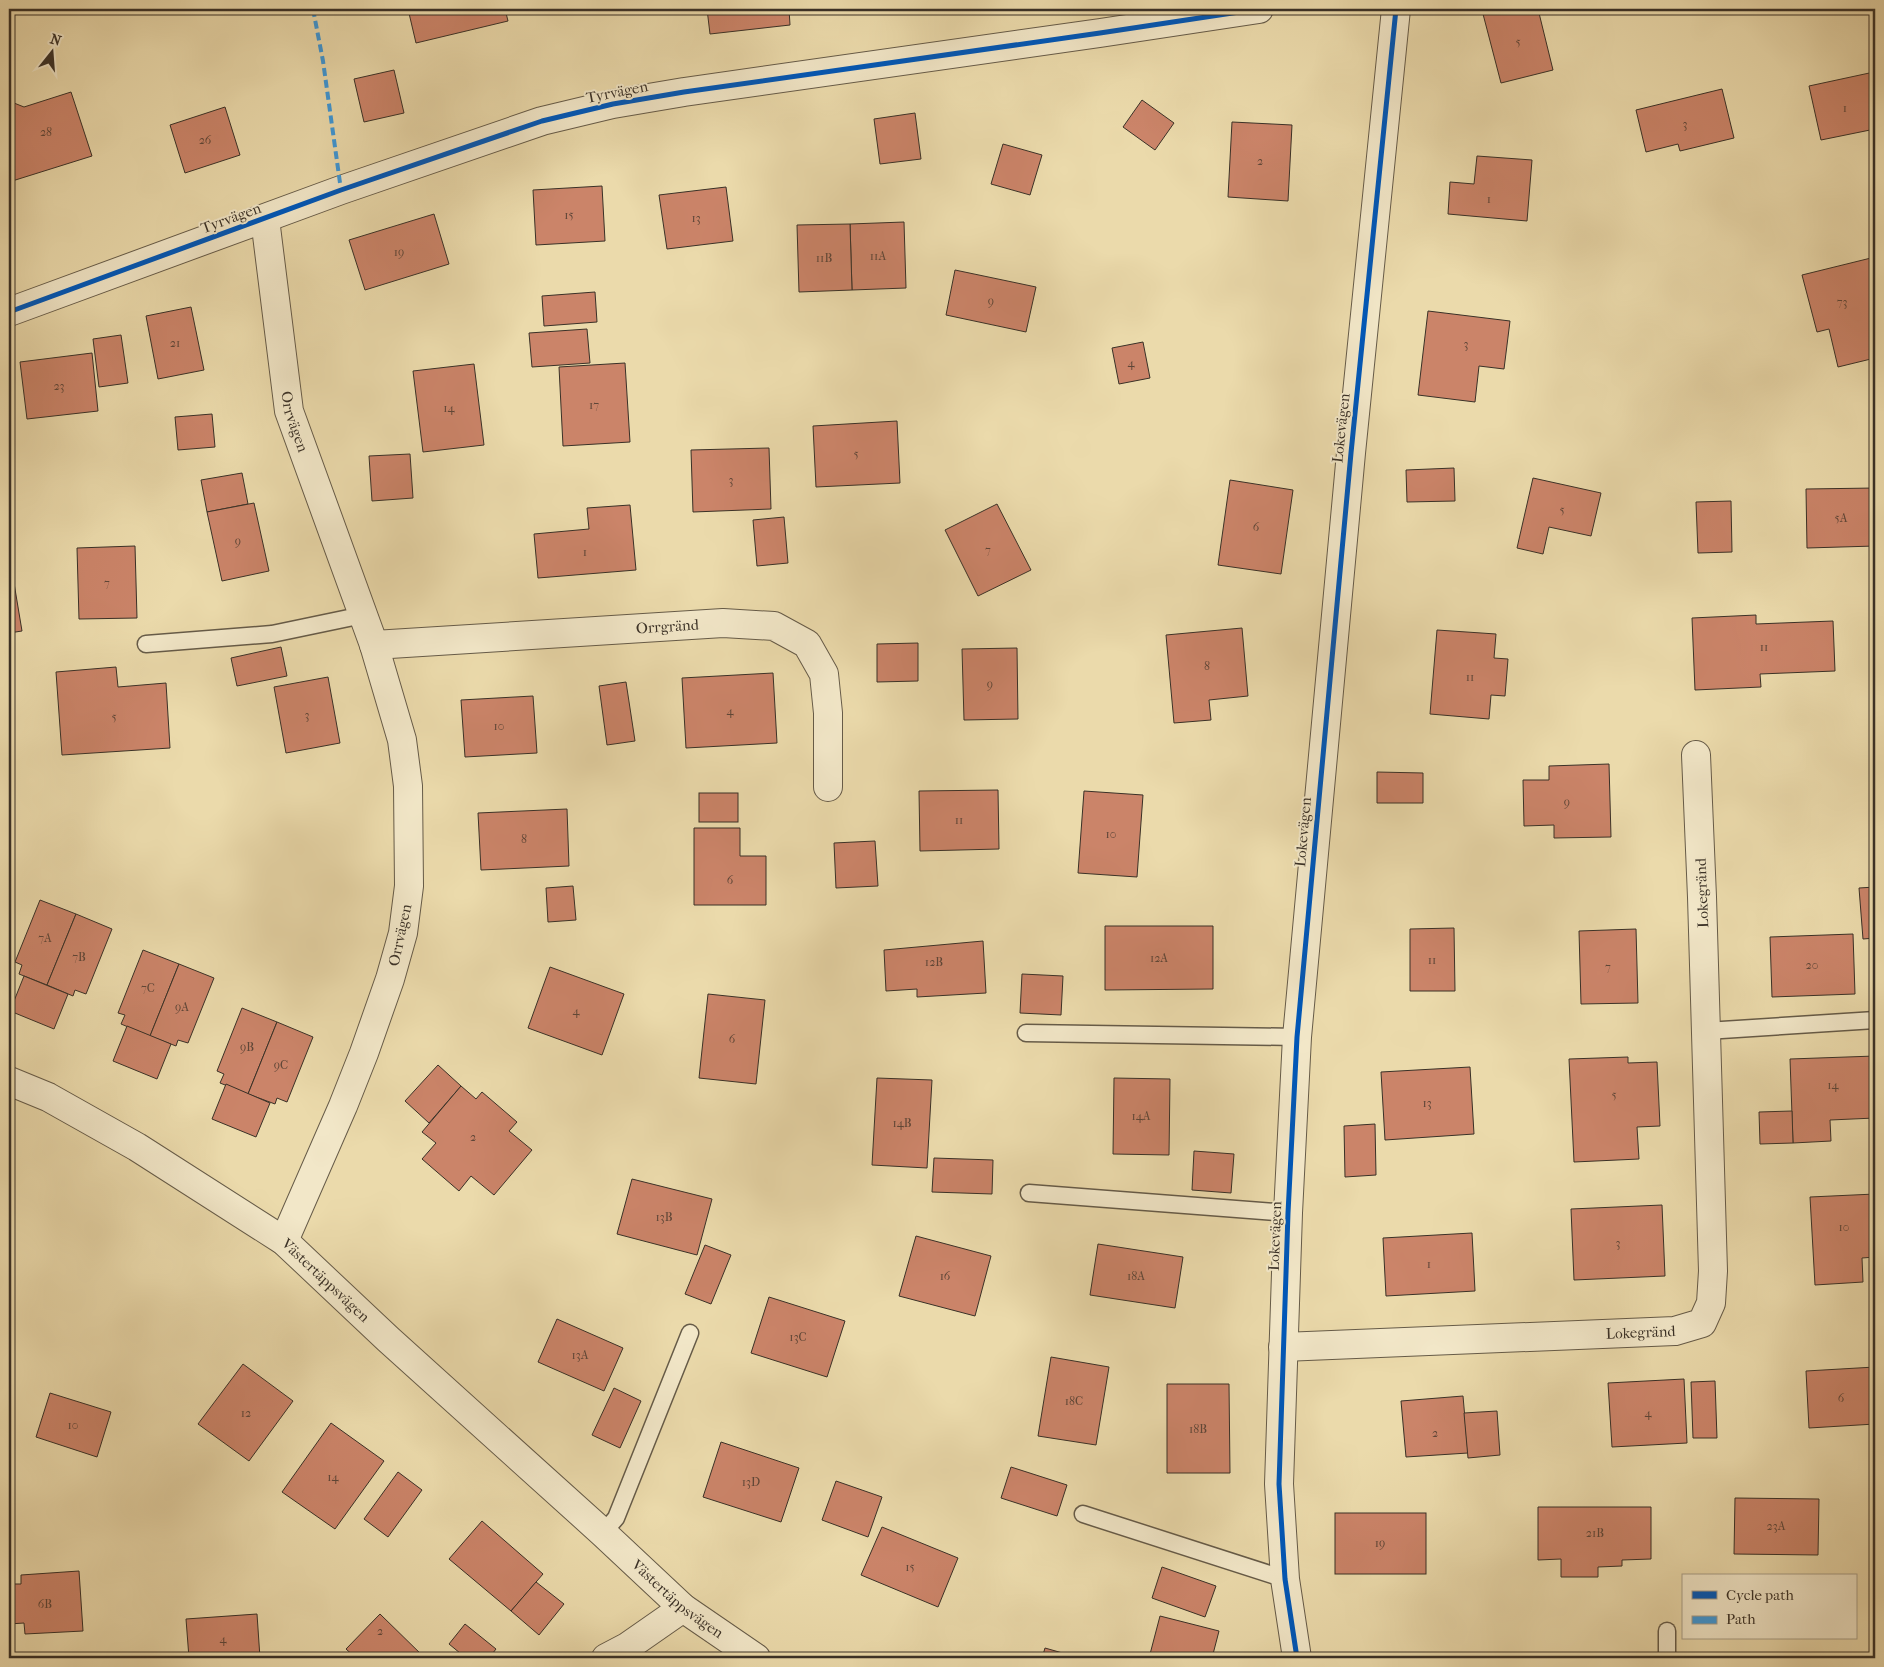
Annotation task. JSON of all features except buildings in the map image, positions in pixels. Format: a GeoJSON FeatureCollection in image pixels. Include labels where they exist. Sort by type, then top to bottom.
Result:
{"type":"FeatureCollection","features":[{"type":"Feature","properties":{"kind":"street","name":"Tyrvägen"},"geometry":{"type":"LineString","coordinates":[[9,312],[419,162],[532,124],[612,104],[1259,9]]}},
{"type":"Feature","properties":{"kind":"street","name":"Lokevägen"},"geometry":{"type":"LineString","coordinates":[[1297,1658],[1285,1579],[1279,1484],[1288,1214],[1297,1037],[1351,453],[1396,9]]}},
{"type":"Feature","properties":{"kind":"street","name":"Orrvägen"},"geometry":{"type":"LineString","coordinates":[[265,219],[289,410],[374,645],[402,740],[408,786],[409,886],[403,933],[390,979],[364,1053],[284,1241]]}},
{"type":"Feature","properties":{"kind":"street","name":"Orrgränd"},"geometry":{"type":"LineString","coordinates":[[374,645],[723,623],[774,626],[807,644],[824,674],[828,713],[828,787]]}},
{"type":"Feature","properties":{"kind":"street","name":"Lokegränd"},"geometry":{"type":"LineString","coordinates":[[1283,1347],[1675,1331],[1702,1323],[1711,1303],[1713,1271],[1696,755]]}},
{"type":"Feature","properties":{"kind":"street","name":"Västertäppsvägen"},"geometry":{"type":"LineString","coordinates":[[9,1081],[48,1097],[137,1147],[284,1241],[388,1339],[683,1608],[756,1658]]}},
{"type":"Feature","properties":{"kind":"street"},"geometry":{"type":"LineString","coordinates":[[606,1658],[627,1647],[683,1608]]}},
{"type":"Feature","properties":{"kind":"lane"},"geometry":{"type":"LineString","coordinates":[[146,644],[272,634],[364,616]]}},
{"type":"Feature","properties":{"kind":"lane"},"geometry":{"type":"LineString","coordinates":[[1706,1031],[1875,1020]]}},
{"type":"Feature","properties":{"kind":"lane"},"geometry":{"type":"LineString","coordinates":[[1026,1033],[1297,1037]]}},
{"type":"Feature","properties":{"kind":"lane","name":"Lokevägen"},"geometry":{"type":"LineString","coordinates":[[1029,1193],[1288,1214]]}},
{"type":"Feature","properties":{"kind":"lane"},"geometry":{"type":"LineString","coordinates":[[603,1534],[616,1518],[690,1333]]}},
{"type":"Feature","properties":{"kind":"lane"},"geometry":{"type":"LineString","coordinates":[[1084,1514],[1285,1579]]}},
{"type":"Feature","properties":{"kind":"lane"},"geometry":{"type":"LineString","coordinates":[[1667,1631],[1667,1658]]}},
{"type":"Feature","properties":{"kind":"marked path"},"geometry":{"type":"LineString","coordinates":[[313,9],[323,61],[341,190]]}},
{"type":"Feature","properties":{"kind":"cycle path"},"geometry":{"type":"LineString","coordinates":[[9,312],[341,190],[542,121],[613,104],[684,92],[1259,9]]}},
{"type":"Feature","properties":{"kind":"cycle path"},"geometry":{"type":"LineString","coordinates":[[1297,1658],[1285,1579],[1279,1484],[1288,1213],[1297,1037],[1351,453],[1396,9]]}}]}
